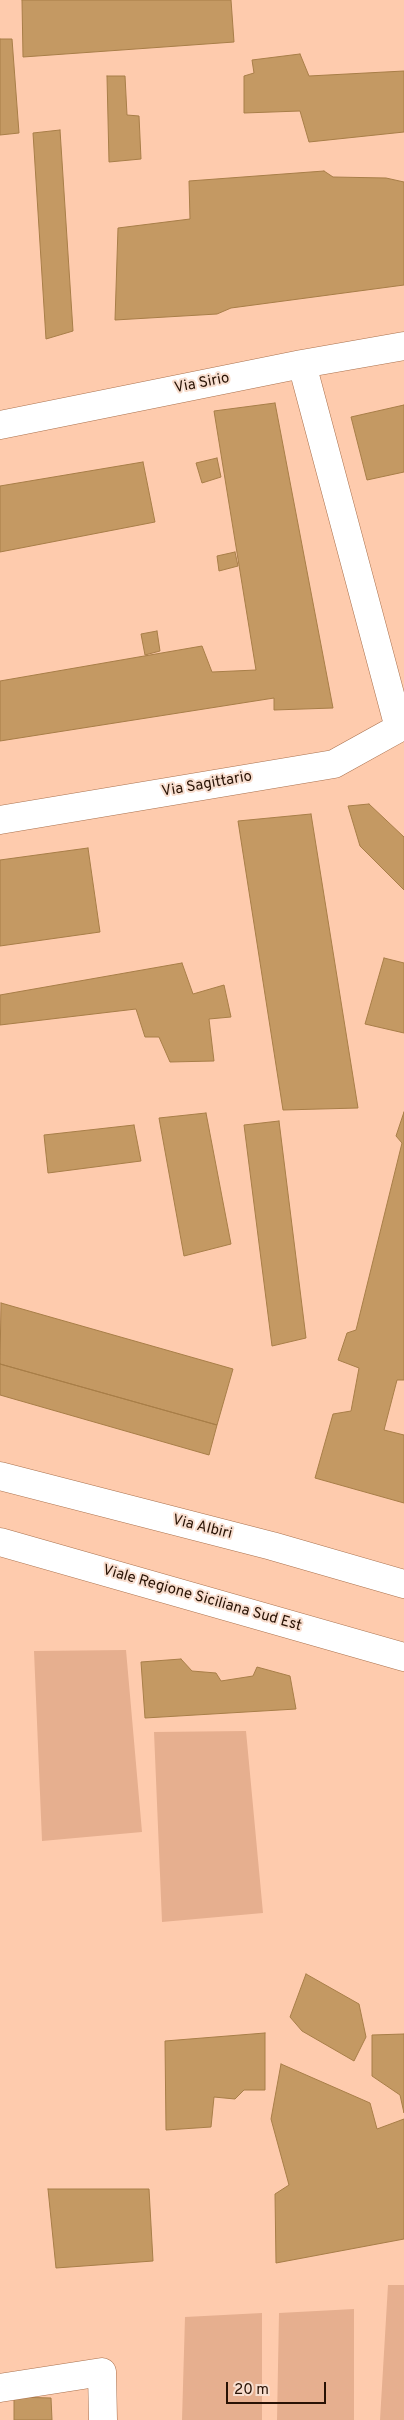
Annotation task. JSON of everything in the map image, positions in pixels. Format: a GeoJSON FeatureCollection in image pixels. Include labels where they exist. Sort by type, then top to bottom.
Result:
{"type":"FeatureCollection","features":[{"type":"Feature","properties":{"kind":"street","name":"Via Sirio"},"geometry":{"type":"LineString","coordinates":[[0,425],[302,364],[404,346]]}},
{"type":"Feature","properties":{"kind":"street"},"geometry":{"type":"LineString","coordinates":[[302,364],[401,725]]}},
{"type":"Feature","properties":{"kind":"street","name":"Via Sagittario"},"geometry":{"type":"LineString","coordinates":[[0,820],[334,764],[401,725]]}},
{"type":"Feature","properties":{"kind":"street","name":"Via Albiri"},"geometry":{"type":"LineString","coordinates":[[0,1476],[263,1544],[404,1584]]}},
{"type":"Feature","properties":{"kind":"street","name":"Viale Regione Siciliana Sud Est"},"geometry":{"type":"LineString","coordinates":[[0,1542],[404,1657]]}},
{"type":"Feature","properties":{"kind":"street"},"geometry":{"type":"LineString","coordinates":[[0,2388],[102,2372],[103,2420]]}},
{"type":"Feature","properties":{"kind":"shaded area"},"geometry":{"type":"Polygon","coordinates":[[[126,1650],[142,1832],[42,1841],[34,1651],[126,1650]]]}},
{"type":"Feature","properties":{"kind":"shaded area"},"geometry":{"type":"Polygon","coordinates":[[[246,1731],[263,1913],[162,1922],[154,1732],[246,1731]]]}},
{"type":"Feature","properties":{"kind":"shaded area"},"geometry":{"type":"Polygon","coordinates":[[[388,2285],[404,2285],[404,2420],[380,2420],[388,2285]]]}},
{"type":"Feature","properties":{"kind":"shaded area"},"geometry":{"type":"Polygon","coordinates":[[[354,2309],[354,2420],[277,2420],[279,2313],[354,2309]]]}},
{"type":"Feature","properties":{"kind":"shaded area"},"geometry":{"type":"Polygon","coordinates":[[[262,2313],[262,2420],[182,2420],[185,2317],[262,2313]]]}},
{"type":"Feature","properties":{"kind":"building"},"geometry":{"type":"Polygon","coordinates":[[[22,0],[231,0],[234,42],[23,57],[22,0]]]}},
{"type":"Feature","properties":{"kind":"building"},"geometry":{"type":"Polygon","coordinates":[[[0,39],[12,39],[19,133],[0,135],[0,39]]]}},
{"type":"Feature","properties":{"kind":"building"},"geometry":{"type":"Polygon","coordinates":[[[300,54],[309,76],[404,71],[404,132],[309,142],[300,111],[244,113],[244,76],[254,73],[252,60],[300,54]]]}},
{"type":"Feature","properties":{"kind":"building"},"geometry":{"type":"Polygon","coordinates":[[[107,76],[125,76],[127,115],[139,116],[141,159],[109,162],[107,76]]]}},
{"type":"Feature","properties":{"kind":"building"},"geometry":{"type":"Polygon","coordinates":[[[60,130],[73,331],[46,339],[33,133],[60,130]]]}},
{"type":"Feature","properties":{"kind":"building"},"geometry":{"type":"Polygon","coordinates":[[[324,171],[333,177],[386,178],[404,182],[404,285],[231,308],[217,314],[115,320],[118,228],[190,219],[189,181],[324,171]]]}},
{"type":"Feature","properties":{"kind":"building"},"geometry":{"type":"Polygon","coordinates":[[[275,403],[333,708],[274,710],[274,698],[0,741],[0,681],[202,646],[212,672],[256,670],[214,411],[275,403]]]}},
{"type":"Feature","properties":{"kind":"building"},"geometry":{"type":"Polygon","coordinates":[[[404,405],[404,472],[367,480],[351,417],[404,405]]]}},
{"type":"Feature","properties":{"kind":"building"},"geometry":{"type":"Polygon","coordinates":[[[217,458],[221,477],[202,483],[196,463],[217,458]]]}},
{"type":"Feature","properties":{"kind":"building"},"geometry":{"type":"Polygon","coordinates":[[[143,462],[155,522],[0,552],[0,486],[143,462]]]}},
{"type":"Feature","properties":{"kind":"building"},"geometry":{"type":"Polygon","coordinates":[[[235,552],[238,566],[219,571],[217,556],[235,552]]]}},
{"type":"Feature","properties":{"kind":"building"},"geometry":{"type":"Polygon","coordinates":[[[157,631],[160,651],[145,655],[141,634],[157,631]]]}},
{"type":"Feature","properties":{"kind":"building"},"geometry":{"type":"Polygon","coordinates":[[[369,804],[404,837],[404,890],[360,846],[348,806],[369,804]]]}},
{"type":"Feature","properties":{"kind":"building"},"geometry":{"type":"Polygon","coordinates":[[[311,814],[358,1108],[283,1110],[238,821],[311,814]]]}},
{"type":"Feature","properties":{"kind":"building"},"geometry":{"type":"Polygon","coordinates":[[[88,848],[100,932],[0,946],[0,860],[88,848]]]}},
{"type":"Feature","properties":{"kind":"building"},"geometry":{"type":"Polygon","coordinates":[[[384,958],[404,963],[404,1033],[365,1024],[384,958]]]}},
{"type":"Feature","properties":{"kind":"building"},"geometry":{"type":"Polygon","coordinates":[[[182,963],[193,994],[224,985],[231,1017],[209,1019],[214,1061],[170,1062],[159,1037],[145,1037],[136,1009],[0,1025],[0,995],[182,963]]]}},
{"type":"Feature","properties":{"kind":"building"},"geometry":{"type":"Polygon","coordinates":[[[404,1112],[404,1380],[397,1380],[384,1430],[404,1435],[404,1503],[315,1478],[333,1414],[351,1411],[359,1368],[338,1360],[347,1333],[356,1330],[402,1143],[396,1136],[404,1112]]]}},
{"type":"Feature","properties":{"kind":"building"},"geometry":{"type":"Polygon","coordinates":[[[206,1113],[231,1244],[184,1256],[159,1118],[206,1113]]]}},
{"type":"Feature","properties":{"kind":"building"},"geometry":{"type":"Polygon","coordinates":[[[279,1121],[306,1338],[272,1346],[244,1125],[279,1121]]]}},
{"type":"Feature","properties":{"kind":"building"},"geometry":{"type":"Polygon","coordinates":[[[134,1125],[141,1161],[48,1173],[44,1135],[134,1125]]]}},
{"type":"Feature","properties":{"kind":"building"},"geometry":{"type":"Polygon","coordinates":[[[1,1303],[233,1369],[217,1425],[0,1364],[1,1303]]]}},
{"type":"Feature","properties":{"kind":"building"},"geometry":{"type":"Polygon","coordinates":[[[0,1364],[217,1425],[209,1455],[0,1395],[0,1364]]]}},
{"type":"Feature","properties":{"kind":"building"},"geometry":{"type":"Polygon","coordinates":[[[181,1659],[192,1671],[216,1673],[221,1681],[253,1676],[257,1667],[290,1676],[296,1709],[145,1718],[141,1662],[181,1659]]]}},
{"type":"Feature","properties":{"kind":"building"},"geometry":{"type":"Polygon","coordinates":[[[306,1974],[359,2004],[366,2037],[354,2061],[302,2031],[290,2017],[306,1974]]]}},
{"type":"Feature","properties":{"kind":"building"},"geometry":{"type":"Polygon","coordinates":[[[265,2033],[265,2090],[244,2090],[235,2099],[214,2097],[211,2127],[166,2130],[165,2041],[265,2033]]]}},
{"type":"Feature","properties":{"kind":"building"},"geometry":{"type":"Polygon","coordinates":[[[404,2034],[404,2113],[400,2095],[372,2076],[372,2035],[404,2034]]]}},
{"type":"Feature","properties":{"kind":"building"},"geometry":{"type":"Polygon","coordinates":[[[281,2064],[370,2103],[377,2129],[404,2119],[404,2239],[276,2263],[275,2194],[289,2185],[271,2119],[281,2064]]]}},
{"type":"Feature","properties":{"kind":"building"},"geometry":{"type":"Polygon","coordinates":[[[48,2189],[149,2189],[153,2261],[56,2268],[48,2189]]]}},
{"type":"Feature","properties":{"kind":"building"},"geometry":{"type":"Polygon","coordinates":[[[14,2397],[51,2398],[52,2420],[14,2420],[14,2397]]]}}]}
